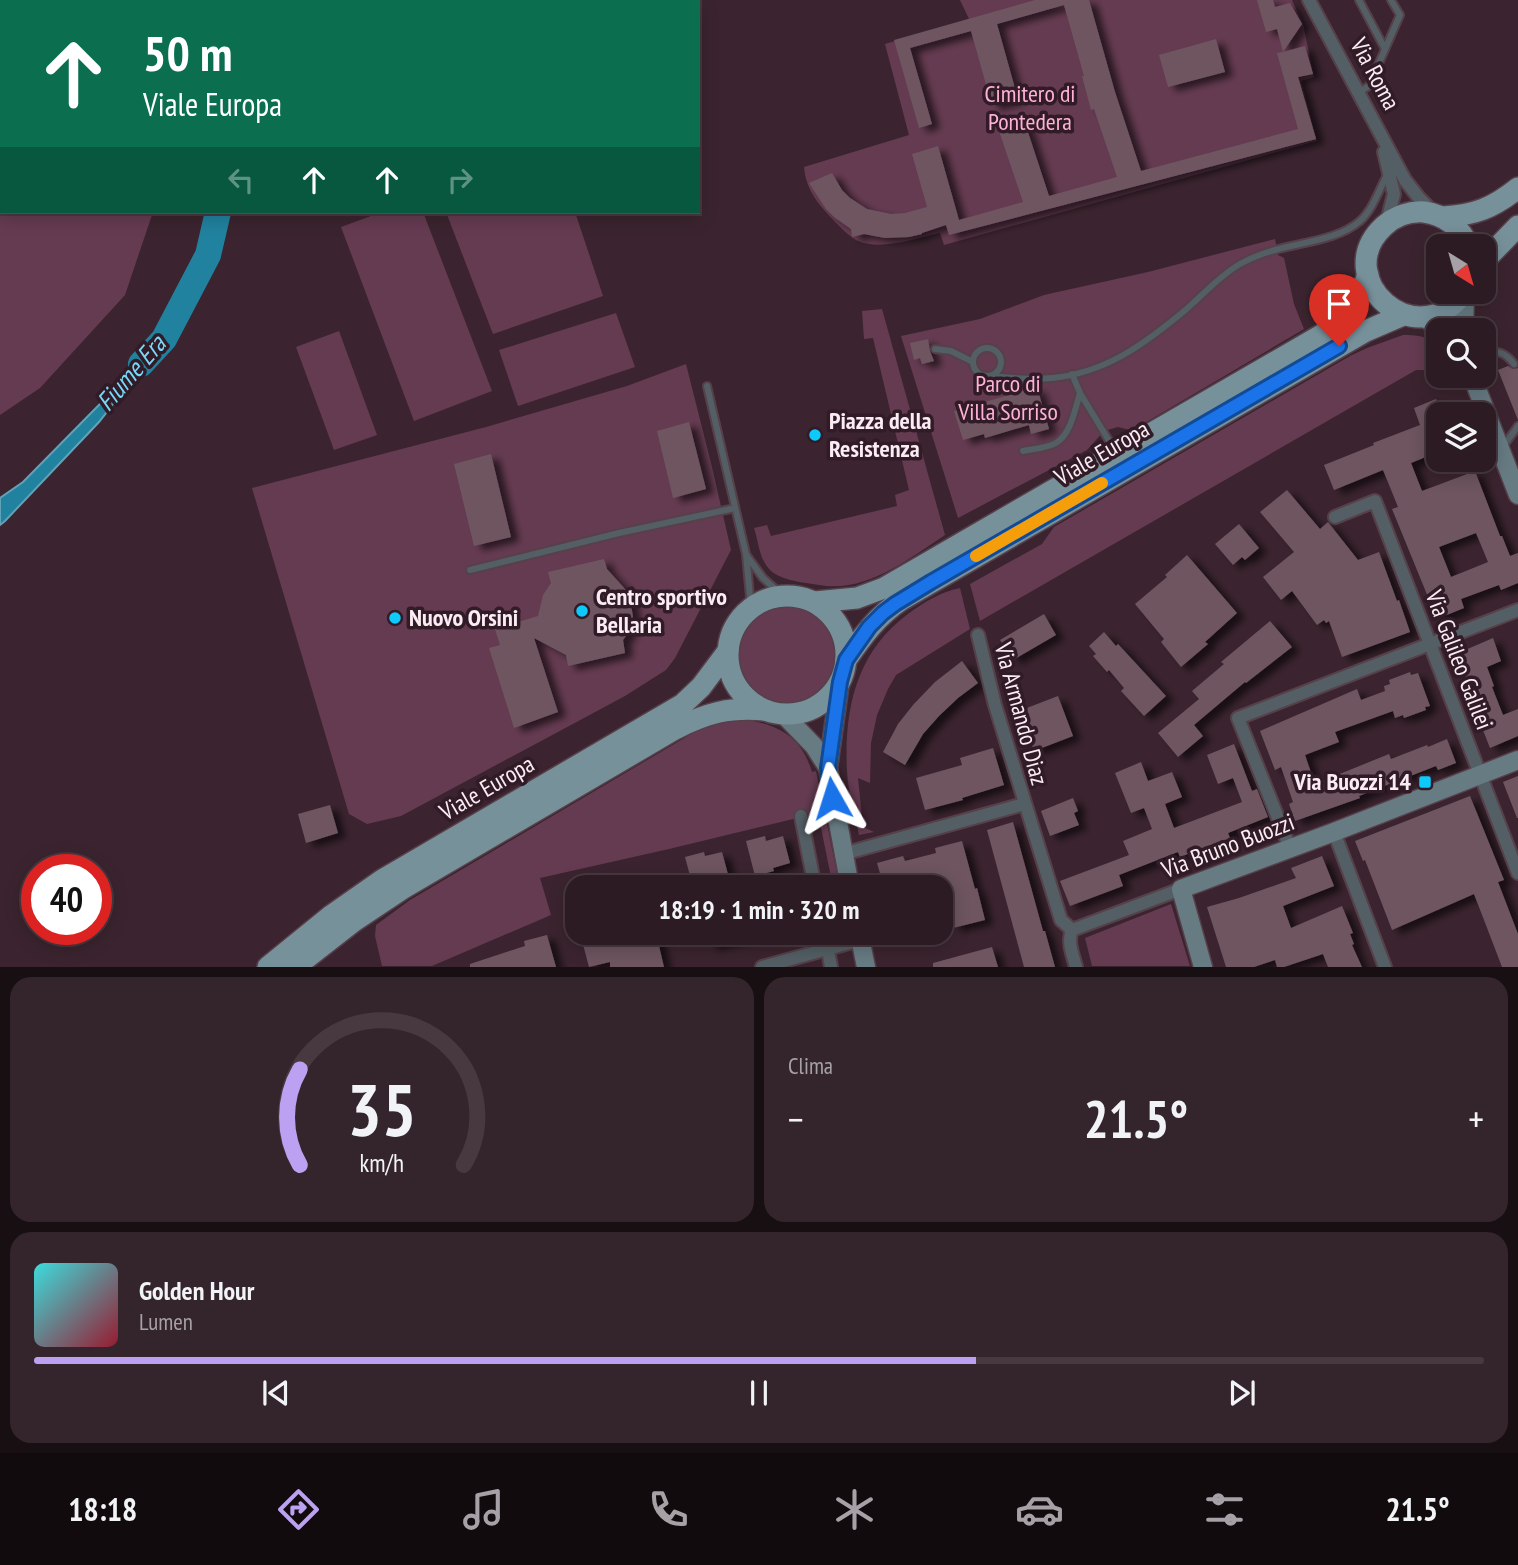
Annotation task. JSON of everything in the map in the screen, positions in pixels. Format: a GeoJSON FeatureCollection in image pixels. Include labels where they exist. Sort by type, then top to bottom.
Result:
{"type":"FeatureCollection","features":[{"type":"Feature","properties":{"kind":"main road"},"geometry":{"type":"LineString","coordinates":[[1386,225],[1394,219],[1413,213],[1460,216],[1481,211],[1518,188]]}},
{"type":"Feature","properties":{"kind":"main road"},"geometry":{"type":"LineString","coordinates":[[1440,216],[1451,222],[1462,234]]}},
{"type":"Feature","properties":{"kind":"main road","name":"Viale Europa"},"geometry":{"type":"LineString","coordinates":[[815,602],[849,600],[876,592],[1339,324],[1356,303],[1368,275],[1371,245],[1386,225]]}},
{"type":"Feature","properties":{"kind":"main road"},"geometry":{"type":"LineString","coordinates":[[1496,249],[1518,226]]}},
{"type":"Feature","properties":{"kind":"main road"},"geometry":{"type":"LineString","coordinates":[[1368,275],[1379,298],[1394,310],[1413,316]]}},
{"type":"Feature","properties":{"kind":"main road","name":"Viale Europa"},"geometry":{"type":"LineString","coordinates":[[846,660],[869,627],[901,600],[1366,331],[1413,316],[1444,311],[1454,304]]}},
{"type":"Feature","properties":{"kind":"main road"},"geometry":{"type":"LineString","coordinates":[[747,611],[764,600],[783,596]]}},
{"type":"Feature","properties":{"kind":"main road","name":"Viale Europa"},"geometry":{"type":"LineString","coordinates":[[295,967],[354,920],[402,889],[675,729],[716,711],[752,709],[800,712],[816,706],[830,696],[840,682],[846,660],[846,649],[839,626],[825,609],[815,602],[783,596]]}},
{"type":"Feature","properties":{"kind":"main road","name":"Viale Europa"},"geometry":{"type":"LineString","coordinates":[[268,967],[332,915],[382,880],[683,704],[713,673],[728,651],[735,626],[747,611]]}},
{"type":"Feature","properties":{"kind":"main road"},"geometry":{"type":"LineString","coordinates":[[728,651],[729,667],[737,687],[747,698],[774,712]]}},
{"type":"Feature","properties":{"kind":"street","name":"Via Roma"},"geometry":{"type":"LineString","coordinates":[[1314,4],[1380,135],[1424,205],[1440,216]]}},
{"type":"Feature","properties":{"kind":"street","name":"Via Roma"},"geometry":{"type":"LineString","coordinates":[[1380,135],[1394,194],[1386,225]]}},
{"type":"Feature","properties":{"kind":"street"},"geometry":{"type":"LineString","coordinates":[[1413,316],[1426,322]]}},
{"type":"Feature","properties":{"kind":"street"},"geometry":{"type":"LineString","coordinates":[[1477,388],[1518,495]]}},
{"type":"Feature","properties":{"kind":"street","name":"Via Galileo Galilei"},"geometry":{"type":"LineString","coordinates":[[1335,517],[1376,501],[1518,873]]}},
{"type":"Feature","properties":{"kind":"street"},"geometry":{"type":"LineString","coordinates":[[1290,848],[1238,718],[1518,610]]}},
{"type":"Feature","properties":{"kind":"street","name":"Via Armando Diaz"},"geometry":{"type":"LineString","coordinates":[[978,635],[995,705],[1060,920],[1072,930],[1070,943],[1076,967]]}},
{"type":"Feature","properties":{"kind":"street"},"geometry":{"type":"LineString","coordinates":[[840,682],[828,768],[848,875]]}},
{"type":"Feature","properties":{"kind":"street"},"geometry":{"type":"LineString","coordinates":[[774,712],[814,746],[828,768]]}},
{"type":"Feature","properties":{"kind":"street","name":"Via Bruno Buozzi"},"geometry":{"type":"LineString","coordinates":[[1072,930],[1518,760]]}},
{"type":"Feature","properties":{"kind":"street","name":"Via Armando Diaz"},"geometry":{"type":"LineString","coordinates":[[844,854],[1024,804]]}},
{"type":"Feature","properties":{"kind":"street"},"geometry":{"type":"LineString","coordinates":[[801,816],[813,875]]}},
{"type":"Feature","properties":{"kind":"street"},"geometry":{"type":"LineString","coordinates":[[1334,832],[1385,967]]}},
{"type":"Feature","properties":{"kind":"street"},"geometry":{"type":"LineString","coordinates":[[1181,889],[1203,967]]}},
{"type":"Feature","properties":{"kind":"street"},"geometry":{"type":"LineString","coordinates":[[827,945],[831,967]]}},
{"type":"Feature","properties":{"kind":"street"},"geometry":{"type":"LineString","coordinates":[[762,967],[836,945]]}},
{"type":"Feature","properties":{"kind":"street"},"geometry":{"type":"LineString","coordinates":[[862,945],[866,967]]}},
{"type":"Feature","properties":{"kind":"lane"},"geometry":{"type":"LineString","coordinates":[[1359,0],[1385,49]]}},
{"type":"Feature","properties":{"kind":"lane"},"geometry":{"type":"LineString","coordinates":[[1357,93],[1369,86],[1400,15],[1391,0]]}},
{"type":"Feature","properties":{"kind":"lane"},"geometry":{"type":"LineString","coordinates":[[988,376],[999,369],[1000,357],[991,349],[982,349],[977,352],[973,362],[976,371],[988,376],[1006,377],[1049,378],[1073,374],[1104,365],[1129,353],[1236,266],[1266,252],[1339,233],[1353,226],[1371,206],[1390,170]]}},
{"type":"Feature","properties":{"kind":"lane"},"geometry":{"type":"LineString","coordinates":[[934,349],[950,351],[973,362]]}},
{"type":"Feature","properties":{"kind":"lane"},"geometry":{"type":"LineString","coordinates":[[1496,351],[1507,355],[1514,364]]}},
{"type":"Feature","properties":{"kind":"lane"},"geometry":{"type":"LineString","coordinates":[[999,369],[1006,377]]}},
{"type":"Feature","properties":{"kind":"lane"},"geometry":{"type":"LineString","coordinates":[[1073,374],[1080,393],[1118,454]]}},
{"type":"Feature","properties":{"kind":"lane"},"geometry":{"type":"LineString","coordinates":[[707,386],[746,554],[750,597],[747,611]]}},
{"type":"Feature","properties":{"kind":"lane"},"geometry":{"type":"LineString","coordinates":[[1023,451],[1053,444],[1062,438],[1068,429],[1080,393]]}},
{"type":"Feature","properties":{"kind":"lane"},"geometry":{"type":"LineString","coordinates":[[1501,449],[1518,426]]}},
{"type":"Feature","properties":{"kind":"lane"},"geometry":{"type":"LineString","coordinates":[[470,570],[735,508]]}},
{"type":"Feature","properties":{"kind":"lane"},"geometry":{"type":"LineString","coordinates":[[746,554],[763,578],[783,596]]}},
{"type":"Feature","properties":{"kind":"green space","name":"Cimitero di Pontedera"},"geometry":{"type":"Polygon","coordinates":[[[960,0],[1292,0],[1303,24],[1314,77],[1301,81],[1317,141],[944,245],[940,233],[888,244],[858,241],[841,228],[817,201],[808,185],[804,167],[909,135],[885,44],[969,19],[960,0]]]}},
{"type":"Feature","properties":{"kind":"green space"},"geometry":{"type":"Polygon","coordinates":[[[0,214],[152,214],[125,295],[40,388],[0,415],[0,214]]]}},
{"type":"Feature","properties":{"kind":"green space"},"geometry":{"type":"Polygon","coordinates":[[[377,214],[424,214],[492,391],[414,421],[341,227],[377,214]]]}},
{"type":"Feature","properties":{"kind":"green space"},"geometry":{"type":"Polygon","coordinates":[[[447,214],[576,214],[603,296],[493,334],[447,214]]]}},
{"type":"Feature","properties":{"kind":"green space","name":"Parco di Villa Sorriso"},"geometry":{"type":"Polygon","coordinates":[[[1275,239],[1278,255],[1284,258],[1294,304],[1304,329],[1143,424],[1130,430],[1118,427],[1104,431],[1087,450],[958,518],[901,336],[980,319],[1044,295],[1148,272],[1275,239]]]}},
{"type":"Feature","properties":{"kind":"green space"},"geometry":{"type":"Polygon","coordinates":[[[882,309],[945,535],[889,571],[858,583],[826,586],[785,578],[772,572],[766,565],[754,528],[767,525],[771,536],[897,506],[895,495],[909,490],[873,338],[864,339],[862,311],[882,309]]]}},
{"type":"Feature","properties":{"kind":"green space"},"geometry":{"type":"Polygon","coordinates":[[[616,313],[635,367],[518,406],[499,350],[616,313]]]}},
{"type":"Feature","properties":{"kind":"green space"},"geometry":{"type":"Polygon","coordinates":[[[339,331],[377,435],[334,450],[296,347],[339,331]]]}},
{"type":"Feature","properties":{"kind":"green space"},"geometry":{"type":"Polygon","coordinates":[[[1403,335],[1426,338],[1426,370],[1416,370],[980,621],[970,584],[1042,544],[1054,527],[1367,348],[1403,335]]]}},
{"type":"Feature","properties":{"kind":"green space"},"geometry":{"type":"Polygon","coordinates":[[[686,364],[731,550],[675,658],[666,670],[625,696],[401,816],[367,824],[349,814],[252,488],[486,427],[627,386],[686,364]]]}},
{"type":"Feature","properties":{"kind":"green space"},"geometry":{"type":"Polygon","coordinates":[[[960,588],[970,629],[896,675],[877,715],[871,743],[870,783],[858,778],[863,827],[874,832],[859,835],[849,787],[847,748],[851,705],[865,664],[890,629],[908,614],[946,592],[960,588]]]}},
{"type":"Feature","properties":{"kind":"green space"},"geometry":{"type":"Polygon","coordinates":[[[788,606],[816,614],[830,628],[838,656],[830,684],[816,698],[788,706],[760,698],[746,684],[738,656],[746,628],[760,614],[788,606]]]}},
{"type":"Feature","properties":{"kind":"green space"},"geometry":{"type":"Polygon","coordinates":[[[748,720],[771,726],[789,736],[803,751],[812,772],[816,771],[838,875],[831,875],[818,813],[540,878],[551,915],[432,966],[382,966],[375,936],[376,925],[410,900],[698,730],[721,722],[748,720]]]}},
{"type":"Feature","properties":{"kind":"green space"},"geometry":{"type":"Polygon","coordinates":[[[1171,904],[1190,966],[1092,966],[1085,938],[1171,904]]]}},
{"type":"Feature","properties":{"kind":"water"},"geometry":{"type":"Polygon","coordinates":[[[164,339],[99,422],[0,525],[0,498],[23,482],[164,339]]]}},
{"type":"Feature","properties":{"kind":"building"},"geometry":{"type":"Polygon","coordinates":[[[1035,0],[1089,0],[1141,171],[1298,129],[1277,53],[1305,46],[1313,74],[1298,77],[1316,139],[949,235],[946,225],[909,237],[885,238],[864,234],[852,237],[851,229],[826,209],[809,183],[832,173],[842,190],[867,209],[891,214],[927,207],[912,154],[938,146],[959,220],[1023,202],[998,128],[1024,120],[1049,196],[1117,177],[1094,109],[1091,110],[1064,5],[997,24],[1018,99],[992,106],[971,31],[910,48],[932,124],[919,128],[894,40],[1035,0]]]}},
{"type":"Feature","properties":{"kind":"building"},"geometry":{"type":"Polygon","coordinates":[[[1257,0],[1273,0],[1275,7],[1290,3],[1302,24],[1283,52],[1277,29],[1266,32],[1257,0]]]}},
{"type":"Feature","properties":{"kind":"building"},"geometry":{"type":"Polygon","coordinates":[[[1216,39],[1225,72],[1168,87],[1159,55],[1216,39]]]}},
{"type":"Feature","properties":{"kind":"building"},"geometry":{"type":"Polygon","coordinates":[[[928,339],[934,361],[922,364],[920,358],[914,360],[910,343],[928,339]]]}},
{"type":"Feature","properties":{"kind":"building"},"geometry":{"type":"Polygon","coordinates":[[[1508,366],[1518,368],[1518,420],[1498,370],[1508,366]]]}},
{"type":"Feature","properties":{"kind":"building"},"geometry":{"type":"Polygon","coordinates":[[[1037,387],[1049,429],[1031,434],[1029,425],[985,438],[984,434],[963,440],[954,411],[1037,387]]]}},
{"type":"Feature","properties":{"kind":"building"},"geometry":{"type":"Polygon","coordinates":[[[1426,403],[1426,457],[1411,463],[1422,491],[1475,472],[1510,556],[1518,553],[1518,583],[1501,590],[1499,585],[1461,599],[1464,608],[1437,619],[1392,509],[1398,507],[1383,470],[1334,490],[1324,465],[1420,425],[1414,408],[1426,403]],[[1476,533],[1439,547],[1451,577],[1488,562],[1476,533]]]}},
{"type":"Feature","properties":{"kind":"building"},"geometry":{"type":"Polygon","coordinates":[[[689,422],[706,489],[673,498],[657,431],[689,422]]]}},
{"type":"Feature","properties":{"kind":"building"},"geometry":{"type":"Polygon","coordinates":[[[491,454],[511,537],[474,546],[454,464],[491,454]]]}},
{"type":"Feature","properties":{"kind":"building"},"geometry":{"type":"Polygon","coordinates":[[[1287,490],[1320,529],[1328,522],[1358,560],[1379,552],[1410,632],[1342,657],[1329,621],[1326,623],[1324,620],[1317,625],[1292,591],[1281,600],[1263,577],[1294,552],[1260,512],[1287,490]]]}},
{"type":"Feature","properties":{"kind":"building"},"geometry":{"type":"Polygon","coordinates":[[[1239,524],[1259,548],[1245,560],[1242,557],[1233,565],[1215,544],[1239,524]]]}},
{"type":"Feature","properties":{"kind":"building"},"geometry":{"type":"Polygon","coordinates":[[[1187,555],[1237,613],[1205,642],[1208,644],[1181,667],[1161,642],[1164,639],[1135,604],[1167,577],[1165,575],[1187,555]]]}},
{"type":"Feature","properties":{"kind":"building"},"geometry":{"type":"Polygon","coordinates":[[[604,559],[607,569],[630,598],[633,617],[629,632],[623,640],[625,653],[568,666],[566,655],[534,638],[558,712],[514,728],[489,648],[500,645],[495,629],[538,616],[543,595],[551,583],[548,572],[604,559]]]}},
{"type":"Feature","properties":{"kind":"building"},"geometry":{"type":"Polygon","coordinates":[[[1044,614],[1056,635],[1013,660],[1000,640],[1044,614]]]}},
{"type":"Feature","properties":{"kind":"building"},"geometry":{"type":"Polygon","coordinates":[[[1270,621],[1292,647],[1194,725],[1203,736],[1178,757],[1158,733],[1199,699],[1192,691],[1224,664],[1221,662],[1270,621]]]}},
{"type":"Feature","properties":{"kind":"building"},"geometry":{"type":"Polygon","coordinates":[[[1104,632],[1166,696],[1144,716],[1121,691],[1124,688],[1109,670],[1107,672],[1093,656],[1096,654],[1089,646],[1104,632]]]}},
{"type":"Feature","properties":{"kind":"building"},"geometry":{"type":"Polygon","coordinates":[[[1493,638],[1501,661],[1487,667],[1494,686],[1492,687],[1503,715],[1518,709],[1518,736],[1490,748],[1456,654],[1493,638]]]}},
{"type":"Feature","properties":{"kind":"building"},"geometry":{"type":"Polygon","coordinates":[[[962,661],[978,683],[939,716],[923,734],[905,765],[883,752],[898,724],[913,705],[935,682],[962,661]]]}},
{"type":"Feature","properties":{"kind":"building"},"geometry":{"type":"Polygon","coordinates":[[[1410,672],[1411,675],[1418,673],[1430,706],[1404,718],[1403,715],[1395,718],[1393,711],[1335,732],[1339,742],[1305,755],[1315,784],[1389,754],[1391,759],[1447,739],[1456,763],[1438,770],[1436,766],[1359,796],[1360,798],[1295,821],[1289,804],[1293,802],[1281,767],[1275,770],[1260,731],[1357,689],[1361,700],[1385,691],[1384,686],[1390,684],[1389,680],[1410,672]]]}},
{"type":"Feature","properties":{"kind":"building"},"geometry":{"type":"Polygon","coordinates":[[[1058,696],[1073,736],[1034,751],[1019,711],[1058,696]]]}},
{"type":"Feature","properties":{"kind":"building"},"geometry":{"type":"Polygon","coordinates":[[[1234,744],[1252,791],[1257,789],[1268,817],[1228,833],[1230,838],[1180,857],[1178,852],[1119,875],[1123,886],[1070,906],[1060,881],[1129,855],[1123,841],[1152,829],[1144,808],[1131,813],[1115,773],[1141,762],[1148,781],[1172,772],[1182,797],[1165,804],[1174,828],[1242,802],[1233,778],[1218,784],[1207,755],[1234,744]]]}},
{"type":"Feature","properties":{"kind":"building"},"geometry":{"type":"Polygon","coordinates":[[[993,748],[1004,785],[925,810],[916,778],[962,765],[960,758],[993,748]]]}},
{"type":"Feature","properties":{"kind":"building"},"geometry":{"type":"Polygon","coordinates":[[[1518,776],[1518,818],[1517,818],[1503,782],[1518,776]]]}},
{"type":"Feature","properties":{"kind":"building"},"geometry":{"type":"Polygon","coordinates":[[[1470,796],[1504,880],[1498,882],[1518,934],[1518,967],[1502,967],[1474,894],[1392,930],[1355,841],[1470,796]]]}},
{"type":"Feature","properties":{"kind":"building"},"geometry":{"type":"Polygon","coordinates":[[[1073,798],[1078,811],[1074,813],[1079,825],[1050,836],[1041,811],[1073,798]]]}},
{"type":"Feature","properties":{"kind":"building"},"geometry":{"type":"Polygon","coordinates":[[[330,805],[338,833],[306,843],[298,814],[330,805]]]}},
{"type":"Feature","properties":{"kind":"building"},"geometry":{"type":"Polygon","coordinates":[[[1013,822],[1055,967],[1024,967],[987,830],[1013,822]]]}},
{"type":"Feature","properties":{"kind":"building"},"geometry":{"type":"Polygon","coordinates":[[[765,836],[766,841],[783,836],[790,863],[773,868],[774,871],[755,875],[746,841],[765,836]]]}},
{"type":"Feature","properties":{"kind":"building"},"geometry":{"type":"Polygon","coordinates":[[[962,841],[985,920],[953,928],[953,875],[880,875],[877,863],[903,856],[905,861],[936,853],[935,848],[962,841]]]}},
{"type":"Feature","properties":{"kind":"building"},"geometry":{"type":"Polygon","coordinates":[[[704,852],[705,856],[722,852],[728,875],[690,875],[685,857],[704,852]]]}},
{"type":"Feature","properties":{"kind":"building"},"geometry":{"type":"Polygon","coordinates":[[[1322,856],[1334,886],[1283,906],[1291,928],[1342,906],[1353,933],[1350,934],[1354,944],[1352,945],[1362,967],[1328,967],[1323,954],[1284,967],[1277,967],[1275,960],[1254,967],[1226,967],[1207,907],[1296,878],[1291,868],[1322,856]]]}},
{"type":"Feature","properties":{"kind":"building"},"geometry":{"type":"Polygon","coordinates":[[[547,935],[556,967],[470,967],[470,964],[525,946],[524,941],[547,935]]]}},
{"type":"Feature","properties":{"kind":"building"},"geometry":{"type":"Polygon","coordinates":[[[583,945],[659,945],[664,967],[610,967],[610,962],[589,967],[583,945]]]}},
{"type":"Feature","properties":{"kind":"building"},"geometry":{"type":"Polygon","coordinates":[[[992,947],[998,967],[933,967],[933,963],[992,947]]]}},
{"type":"Feature","properties":{"kind":"waterway","name":"Fiume Era"},"geometry":{"type":"LineString","coordinates":[[141,364],[164,339],[208,255],[218,214]]}},
{"type":"Feature","properties":{"kind":"slow traffic"},"geometry":{"type":"LineString","coordinates":[[976,556],[1102,483]]}},
{"type":"Feature","properties":{"kind":"place","name":"Piazza della Resistenza"},"geometry":{"type":"Point","coordinates":[815,435]}},
{"type":"Feature","properties":{"kind":"place","name":"Centro sportivo Bellaria"},"geometry":{"type":"Point","coordinates":[582,611]}},
{"type":"Feature","properties":{"kind":"place","name":"Nuovo Orsini"},"geometry":{"type":"Point","coordinates":[395,618]}},
{"type":"Feature","properties":{"kind":"place","name":"Via Buozzi 14"},"geometry":{"type":"Point","coordinates":[1425,782]}},
{"type":"Feature","properties":{"kind":"route"},"geometry":{"type":"LineString","coordinates":[[832,798],[828,768],[840,682],[846,660],[869,627],[883,613],[931,582],[1339,346]]}}]}
